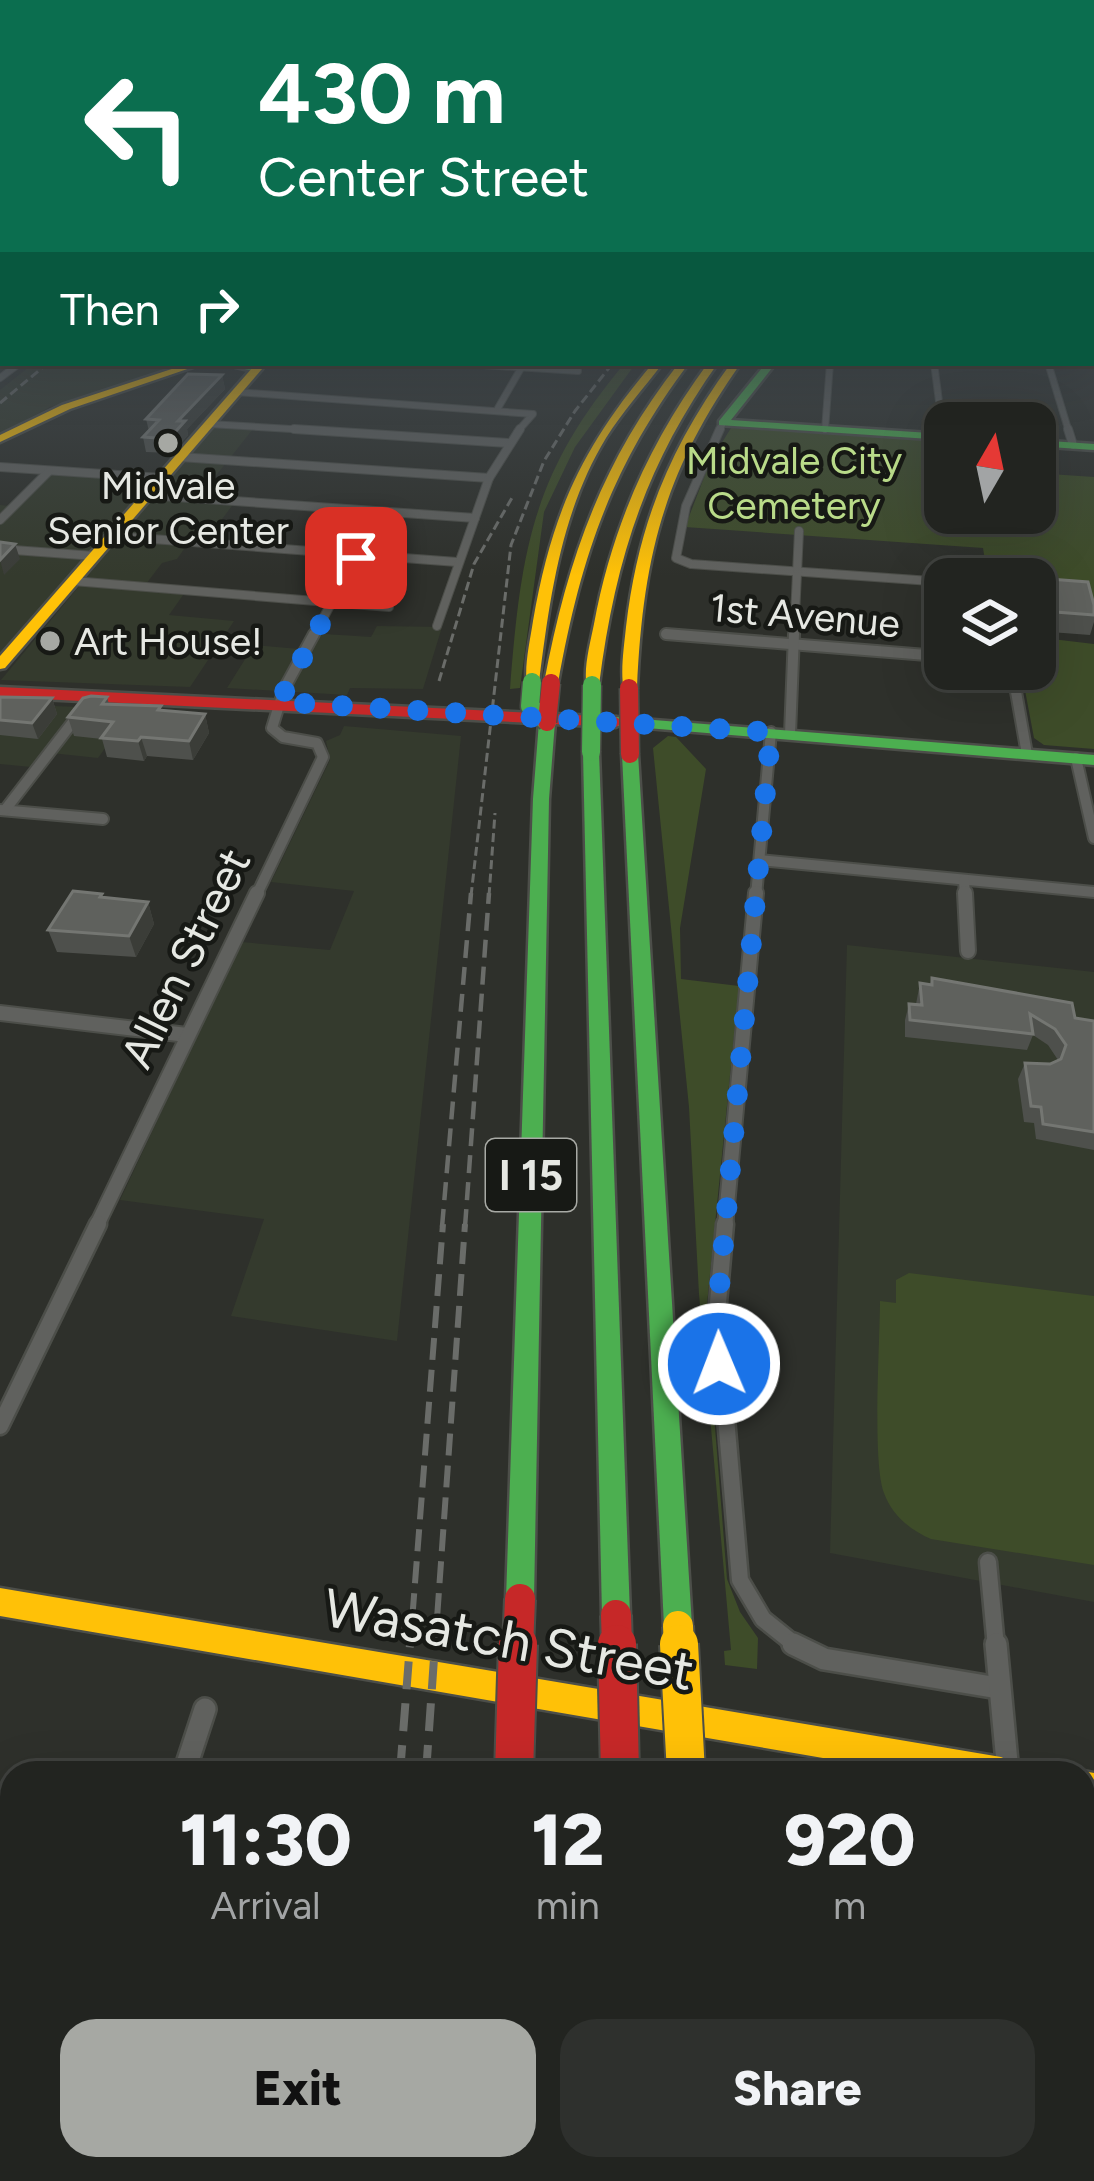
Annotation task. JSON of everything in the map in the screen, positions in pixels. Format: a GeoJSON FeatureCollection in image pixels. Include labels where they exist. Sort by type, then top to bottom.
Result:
{"type":"FeatureCollection","features":[{"type":"Feature","properties":{"kind":"main road"},"geometry":{"type":"LineString","coordinates":[[0,439],[174,372]]}},
{"type":"Feature","properties":{"kind":"main road"},"geometry":{"type":"LineString","coordinates":[[117,391],[188,372]]}},
{"type":"Feature","properties":{"kind":"main road"},"geometry":{"type":"LineString","coordinates":[[0,664],[255,372]]}},
{"type":"Feature","properties":{"kind":"main road"},"geometry":{"type":"LineString","coordinates":[[541,683],[549,550],[600,420],[637,372]]}},
{"type":"Feature","properties":{"kind":"main road"},"geometry":{"type":"LineString","coordinates":[[580,465],[612,414],[650,372]]}},
{"type":"Feature","properties":{"kind":"main road","name":"I 15"},"geometry":{"type":"LineString","coordinates":[[514,1761],[547,722],[541,683],[598,494],[630,433],[677,372]]}},
{"type":"Feature","properties":{"kind":"main road","name":"I 15"},"geometry":{"type":"LineString","coordinates":[[620,1761],[592,685],[603,599],[627,508],[671,418],[722,372]]}},
{"type":"Feature","properties":{"kind":"main road"},"geometry":{"type":"LineString","coordinates":[[685,1761],[629,688],[638,567],[650,514],[681,439],[724,372]]}},
{"type":"Feature","properties":{"kind":"main road"},"geometry":{"type":"LineString","coordinates":[[723,423],[764,372]]}},
{"type":"Feature","properties":{"kind":"main road"},"geometry":{"type":"LineString","coordinates":[[723,423],[924,436]]}},
{"type":"Feature","properties":{"kind":"main road"},"geometry":{"type":"LineString","coordinates":[[0,450],[26,426]]}},
{"type":"Feature","properties":{"kind":"main road"},"geometry":{"type":"LineString","coordinates":[[0,692],[279,702],[781,733],[1085,759]]}},
{"type":"Feature","properties":{"kind":"main road","name":"Wasatch Street"},"geometry":{"type":"LineString","coordinates":[[0,1602],[934,1761]]}},
{"type":"Feature","properties":{"kind":"street"},"geometry":{"type":"LineString","coordinates":[[498,408],[519,372]]}},
{"type":"Feature","properties":{"kind":"street"},"geometry":{"type":"LineString","coordinates":[[825,430],[829,372]]}},
{"type":"Feature","properties":{"kind":"street"},"geometry":{"type":"LineString","coordinates":[[935,372],[939,402]]}},
{"type":"Feature","properties":{"kind":"street"},"geometry":{"type":"LineString","coordinates":[[1052,372],[1084,446]]}},
{"type":"Feature","properties":{"kind":"street"},"geometry":{"type":"LineString","coordinates":[[237,392],[531,412],[533,416],[508,442],[489,478],[437,626]]}},
{"type":"Feature","properties":{"kind":"street"},"geometry":{"type":"LineString","coordinates":[[723,423],[686,506],[674,555],[691,564],[924,581]]}},
{"type":"Feature","properties":{"kind":"street"},"geometry":{"type":"LineString","coordinates":[[209,424],[508,442]]}},
{"type":"Feature","properties":{"kind":"street"},"geometry":{"type":"LineString","coordinates":[[180,457],[489,478]]}},
{"type":"Feature","properties":{"kind":"street"},"geometry":{"type":"LineString","coordinates":[[0,467],[476,518]]}},
{"type":"Feature","properties":{"kind":"street"},"geometry":{"type":"LineString","coordinates":[[0,520],[50,470]]}},
{"type":"Feature","properties":{"kind":"street"},"geometry":{"type":"LineString","coordinates":[[799,531],[794,645],[760,860],[717,1314],[740,1580],[752,1608],[773,1632],[799,1650],[824,1659],[998,1688]]}},
{"type":"Feature","properties":{"kind":"street"},"geometry":{"type":"LineString","coordinates":[[112,536],[457,562]]}},
{"type":"Feature","properties":{"kind":"street"},"geometry":{"type":"LineString","coordinates":[[0,549],[95,556]]}},
{"type":"Feature","properties":{"kind":"street"},"geometry":{"type":"LineString","coordinates":[[279,702],[358,554]]}},
{"type":"Feature","properties":{"kind":"street"},"geometry":{"type":"LineString","coordinates":[[73,581],[389,607]]}},
{"type":"Feature","properties":{"kind":"street","name":"1st Avenue"},"geometry":{"type":"LineString","coordinates":[[666,634],[924,655]]}},
{"type":"Feature","properties":{"kind":"street"},"geometry":{"type":"LineString","coordinates":[[1016,690],[1027,754]]}},
{"type":"Feature","properties":{"kind":"street"},"geometry":{"type":"LineString","coordinates":[[3,810],[93,695]]}},
{"type":"Feature","properties":{"kind":"street","name":"Allen Street"},"geometry":{"type":"LineString","coordinates":[[0,1426],[324,754],[317,742],[275,734],[279,702]]}},
{"type":"Feature","properties":{"kind":"street"},"geometry":{"type":"LineString","coordinates":[[1085,759],[1094,838]]}},
{"type":"Feature","properties":{"kind":"street"},"geometry":{"type":"LineString","coordinates":[[3,810],[103,819]]}},
{"type":"Feature","properties":{"kind":"street"},"geometry":{"type":"LineString","coordinates":[[760,860],[1094,892]]}},
{"type":"Feature","properties":{"kind":"street"},"geometry":{"type":"LineString","coordinates":[[964,880],[968,951]]}},
{"type":"Feature","properties":{"kind":"street"},"geometry":{"type":"LineString","coordinates":[[0,1013],[188,1035]]}},
{"type":"Feature","properties":{"kind":"street"},"geometry":{"type":"LineString","coordinates":[[988,1562],[1004,1761]]}},
{"type":"Feature","properties":{"kind":"street"},"geometry":{"type":"LineString","coordinates":[[188,1761],[205,1709]]}},
{"type":"Feature","properties":{"kind":"shaded area"},"geometry":{"type":"Polygon","coordinates":[[[23,372],[164,372],[50,407],[0,434],[0,390],[23,372]]]}},
{"type":"Feature","properties":{"kind":"shaded area"},"geometry":{"type":"Polygon","coordinates":[[[211,428],[253,429],[214,478],[233,480],[220,498],[237,499],[202,546],[187,545],[177,559],[162,563],[146,584],[188,588],[169,615],[234,621],[190,687],[1,680],[211,428]]]}},
{"type":"Feature","properties":{"kind":"shaded area"},"geometry":{"type":"Polygon","coordinates":[[[44,472],[153,483],[0,654],[0,505],[10,506],[44,472]]]}},
{"type":"Feature","properties":{"kind":"shaded area"},"geometry":{"type":"Polygon","coordinates":[[[377,626],[442,627],[423,689],[350,688],[347,695],[227,688],[254,645],[299,649],[309,633],[371,637],[377,626]]]}},
{"type":"Feature","properties":{"kind":"shaded area"},"geometry":{"type":"Polygon","coordinates":[[[0,704],[133,709],[98,758],[42,752],[31,767],[0,764],[0,704]]]}},
{"type":"Feature","properties":{"kind":"shaded area"},"geometry":{"type":"Polygon","coordinates":[[[344,726],[461,736],[397,1341],[231,1316],[264,1219],[120,1200],[241,942],[330,950],[354,891],[271,882],[330,760],[326,741],[340,735],[344,726]]]}},
{"type":"Feature","properties":{"kind":"shaded area"},"geometry":{"type":"Polygon","coordinates":[[[847,945],[1094,972],[1094,1602],[830,1553],[847,945]]]}},
{"type":"Feature","properties":{"kind":"green space"},"geometry":{"type":"Polygon","coordinates":[[[618,372],[630,372],[575,447],[544,512],[520,688],[510,689],[520,595],[537,515],[569,441],[618,372]]]}},
{"type":"Feature","properties":{"kind":"green space","name":"Midvale City Cemetery"},"geometry":{"type":"Polygon","coordinates":[[[731,428],[923,439],[924,534],[1056,534],[1056,474],[1094,477],[1094,618],[1056,596],[1056,558],[985,558],[983,548],[685,527],[710,462],[731,428]]]}},
{"type":"Feature","properties":{"kind":"green space"},"geometry":{"type":"Polygon","coordinates":[[[1056,639],[1094,644],[1094,749],[1044,745],[1034,738],[1025,690],[1056,690],[1056,639]]]}},
{"type":"Feature","properties":{"kind":"green space"},"geometry":{"type":"Polygon","coordinates":[[[668,736],[676,737],[706,769],[680,928],[681,979],[739,986],[706,1314],[727,1579],[740,1612],[758,1638],[757,1669],[725,1665],[724,1651],[731,1650],[699,1294],[689,1107],[653,748],[668,736]]]}},
{"type":"Feature","properties":{"kind":"green space"},"geometry":{"type":"Polygon","coordinates":[[[909,1273],[1094,1296],[1094,1565],[931,1539],[892,1508],[884,1493],[878,1456],[880,1301],[896,1303],[896,1280],[909,1273]]]}},
{"type":"Feature","properties":{"kind":"building"},"geometry":{"type":"Polygon","coordinates":[[[188,374],[222,375],[178,421],[185,421],[169,439],[143,437],[159,420],[146,419],[188,374]]]}},
{"type":"Feature","properties":{"kind":"building"},"geometry":{"type":"Polygon","coordinates":[[[0,542],[15,544],[0,560],[0,542]]]}},
{"type":"Feature","properties":{"kind":"building"},"geometry":{"type":"Polygon","coordinates":[[[1056,580],[1088,582],[1094,615],[1056,612],[1056,580]]]}},
{"type":"Feature","properties":{"kind":"building"},"geometry":{"type":"Polygon","coordinates":[[[0,697],[52,698],[32,723],[0,720],[0,697]]]}},
{"type":"Feature","properties":{"kind":"building"},"geometry":{"type":"Polygon","coordinates":[[[107,697],[102,704],[161,706],[158,710],[205,714],[189,741],[101,738],[113,722],[68,717],[83,698],[107,697]]]}},
{"type":"Feature","properties":{"kind":"building"},"geometry":{"type":"Polygon","coordinates":[[[73,891],[148,902],[129,936],[48,930],[73,891]]]}},
{"type":"Feature","properties":{"kind":"building"},"geometry":{"type":"Polygon","coordinates":[[[932,978],[1072,1003],[1075,1018],[1094,1021],[1094,1132],[1043,1124],[1041,1107],[1031,1106],[1025,1063],[1050,1064],[1061,1059],[1066,1045],[1055,1029],[1030,1014],[1033,1034],[910,1020],[909,1004],[922,1005],[920,983],[932,985],[932,978]]]}},
{"type":"Feature","properties":{"kind":"railway"},"geometry":{"type":"LineString","coordinates":[[0,403],[37,372]]}},
{"type":"Feature","properties":{"kind":"railway"},"geometry":{"type":"LineString","coordinates":[[471,896],[511,545],[544,461],[606,372]]}},
{"type":"Feature","properties":{"kind":"railway"},"geometry":{"type":"LineString","coordinates":[[439,681],[474,564],[513,496]]}},
{"type":"Feature","properties":{"kind":"railway"},"geometry":{"type":"LineString","coordinates":[[489,896],[495,813]]}},
{"type":"Feature","properties":{"kind":"railway"},"geometry":{"type":"LineString","coordinates":[[442,1227],[471,893]]}},
{"type":"Feature","properties":{"kind":"railway"},"geometry":{"type":"LineString","coordinates":[[465,1227],[489,893]]}},
{"type":"Feature","properties":{"kind":"railway"},"geometry":{"type":"LineString","coordinates":[[410,1647],[443,1224]]}},
{"type":"Feature","properties":{"kind":"railway"},"geometry":{"type":"LineString","coordinates":[[435,1647],[465,1224]]}},
{"type":"Feature","properties":{"kind":"railway"},"geometry":{"type":"LineString","coordinates":[[401,1761],[410,1644]]}},
{"type":"Feature","properties":{"kind":"railway"},"geometry":{"type":"LineString","coordinates":[[427,1761],[435,1644]]}},
{"type":"Feature","properties":{"kind":"traffic: fast"},"geometry":{"type":"LineString","coordinates":[[723,423],[764,372]]}},
{"type":"Feature","properties":{"kind":"traffic: fast"},"geometry":{"type":"LineString","coordinates":[[723,423],[924,436]]}},
{"type":"Feature","properties":{"kind":"traffic: fast"},"geometry":{"type":"LineString","coordinates":[[1056,444],[1094,447]]}},
{"type":"Feature","properties":{"kind":"traffic: fast"},"geometry":{"type":"LineString","coordinates":[[532,682],[530,706],[547,722]]}},
{"type":"Feature","properties":{"kind":"traffic: fast"},"geometry":{"type":"LineString","coordinates":[[591,752],[592,685]]}},
{"type":"Feature","properties":{"kind":"traffic: fast"},"geometry":{"type":"LineString","coordinates":[[520,1599],[541,799],[547,722]]}},
{"type":"Feature","properties":{"kind":"traffic: fast"},"geometry":{"type":"LineString","coordinates":[[616,722],[1094,760]]}},
{"type":"Feature","properties":{"kind":"traffic: fast"},"geometry":{"type":"LineString","coordinates":[[591,752],[616,1615]]}},
{"type":"Feature","properties":{"kind":"traffic: fast"},"geometry":{"type":"LineString","coordinates":[[630,754],[678,1626]]}},
{"type":"Feature","properties":{"kind":"traffic: slow"},"geometry":{"type":"LineString","coordinates":[[0,439],[66,407],[173,372]]}},
{"type":"Feature","properties":{"kind":"traffic: slow"},"geometry":{"type":"LineString","coordinates":[[0,665],[255,372]]}},
{"type":"Feature","properties":{"kind":"traffic: slow"},"geometry":{"type":"LineString","coordinates":[[532,682],[546,589],[566,511],[601,438],[651,372]]}},
{"type":"Feature","properties":{"kind":"traffic: slow"},"geometry":{"type":"LineString","coordinates":[[551,683],[569,596],[595,513],[632,436],[677,372]]}},
{"type":"Feature","properties":{"kind":"traffic: slow"},"geometry":{"type":"LineString","coordinates":[[592,685],[606,598],[629,515],[664,437],[707,372]]}},
{"type":"Feature","properties":{"kind":"traffic: slow"},"geometry":{"type":"LineString","coordinates":[[629,688],[637,598],[654,516],[686,439],[730,372]]}},
{"type":"Feature","properties":{"kind":"traffic: slow"},"geometry":{"type":"LineString","coordinates":[[0,1602],[931,1761]]}},
{"type":"Feature","properties":{"kind":"traffic: slow"},"geometry":{"type":"LineString","coordinates":[[678,1626],[685,1761]]}},
{"type":"Feature","properties":{"kind":"traffic: jam"},"geometry":{"type":"LineString","coordinates":[[547,722],[551,683]]}},
{"type":"Feature","properties":{"kind":"traffic: jam"},"geometry":{"type":"LineString","coordinates":[[629,688],[630,754]]}},
{"type":"Feature","properties":{"kind":"traffic: jam"},"geometry":{"type":"LineString","coordinates":[[0,692],[616,722]]}},
{"type":"Feature","properties":{"kind":"traffic: jam"},"geometry":{"type":"LineString","coordinates":[[514,1761],[520,1599]]}},
{"type":"Feature","properties":{"kind":"traffic: jam"},"geometry":{"type":"LineString","coordinates":[[616,1615],[620,1761]]}},
{"type":"Feature","properties":{"kind":"place","name":"Midvale Senior Center"},"geometry":{"type":"Point","coordinates":[168,443]}},
{"type":"Feature","properties":{"kind":"place","name":"Art House!"},"geometry":{"type":"Point","coordinates":[50,641]}},
{"type":"Feature","properties":{"kind":"route"},"geometry":{"type":"LineString","coordinates":[[356,558],[279,702],[771,732],[717,1314],[719,1364]]}}]}
